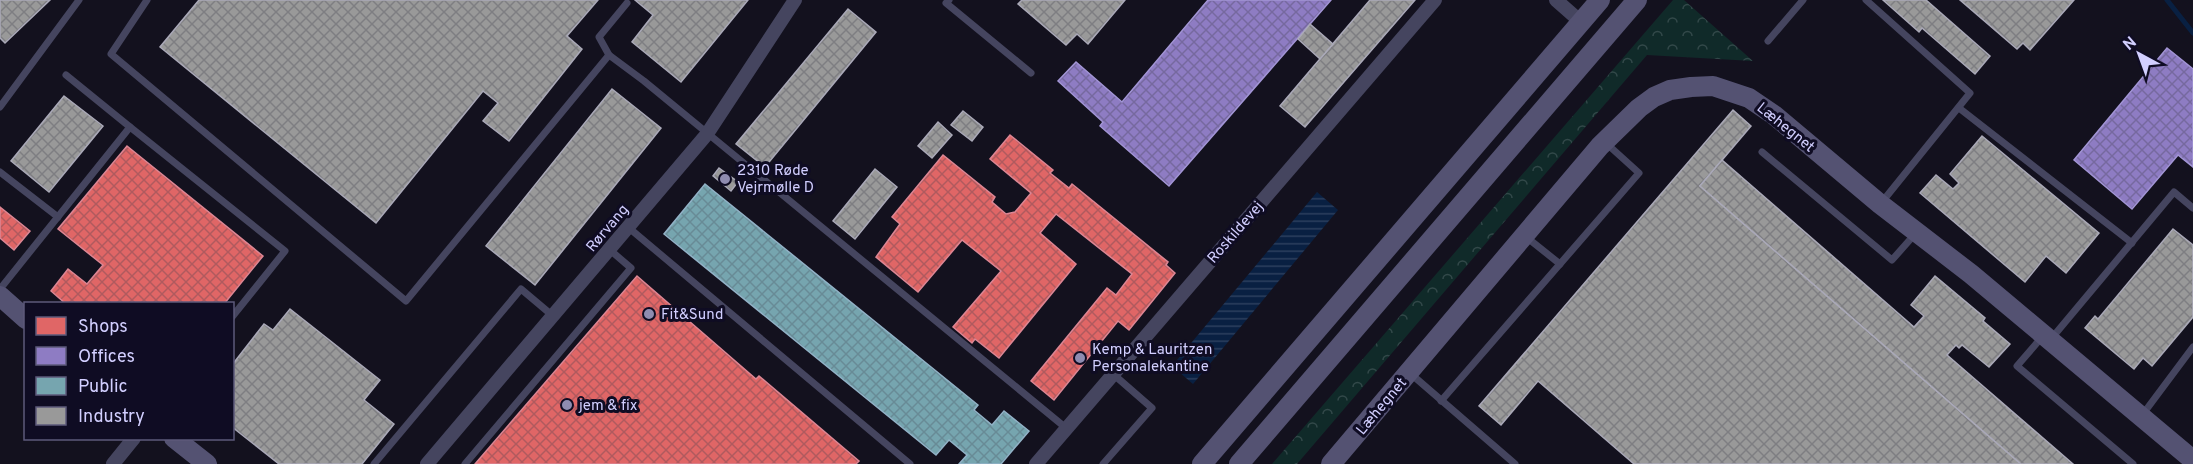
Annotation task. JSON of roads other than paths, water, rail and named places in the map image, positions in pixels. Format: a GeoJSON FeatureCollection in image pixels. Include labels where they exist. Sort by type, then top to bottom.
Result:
{"type":"FeatureCollection","features":[{"type":"Feature","properties":{"kind":"street","name":"Rørvang"},"geometry":{"type":"LineString","coordinates":[[427,464],[707,134],[795,0]]}},
{"type":"Feature","properties":{"kind":"street","name":"Roskildevej"},"geometry":{"type":"LineString","coordinates":[[1041,462],[1066,428],[1435,0]]}},
{"type":"Feature","properties":{"kind":"street"},"geometry":{"type":"LineString","coordinates":[[1556,0],[1581,22]]}},
{"type":"Feature","properties":{"kind":"street"},"geometry":{"type":"LineString","coordinates":[[1202,464],[1600,0]]}},
{"type":"Feature","properties":{"kind":"street"},"geometry":{"type":"LineString","coordinates":[[1239,464],[1637,0]]}},
{"type":"Feature","properties":{"kind":"street","name":"Læhegnet"},"geometry":{"type":"LineString","coordinates":[[1331,464],[1605,142],[1639,108],[1654,97],[1670,90],[1713,86],[1749,98],[1774,116],[1880,204],[1971,274],[2193,460]]}},
{"type":"Feature","properties":{"kind":"street"},"geometry":{"type":"LineString","coordinates":[[0,296],[24,317]]}},
{"type":"Feature","properties":{"kind":"street"},"geometry":{"type":"LineString","coordinates":[[113,464],[132,440]]}},
{"type":"Feature","properties":{"kind":"street"},"geometry":{"type":"LineString","coordinates":[[177,440],[207,464]]}},
{"type":"Feature","properties":{"kind":"lane"},"geometry":{"type":"LineString","coordinates":[[0,107],[79,0]]}},
{"type":"Feature","properties":{"kind":"lane"},"geometry":{"type":"LineString","coordinates":[[147,0],[111,54],[406,301],[609,55]]}},
{"type":"Feature","properties":{"kind":"lane"},"geometry":{"type":"LineString","coordinates":[[949,0],[946,3],[1031,73]]}},
{"type":"Feature","properties":{"kind":"lane"},"geometry":{"type":"LineString","coordinates":[[1768,41],[1803,0]]}},
{"type":"Feature","properties":{"kind":"lane"},"geometry":{"type":"LineString","coordinates":[[1866,0],[1970,93],[1880,204]]}},
{"type":"Feature","properties":{"kind":"lane"},"geometry":{"type":"LineString","coordinates":[[627,3],[599,37],[609,55],[1066,428]]}},
{"type":"Feature","properties":{"kind":"lane"},"geometry":{"type":"LineString","coordinates":[[66,75],[285,251],[234,315]]}},
{"type":"Feature","properties":{"kind":"lane"},"geometry":{"type":"LineString","coordinates":[[1959,108],[2132,243]]}},
{"type":"Feature","properties":{"kind":"lane"},"geometry":{"type":"LineString","coordinates":[[0,289],[130,128]]}},
{"type":"Feature","properties":{"kind":"lane"},"geometry":{"type":"LineString","coordinates":[[1441,400],[1639,173],[1605,142]]}},
{"type":"Feature","properties":{"kind":"lane"},"geometry":{"type":"LineString","coordinates":[[1762,152],[1892,260],[1917,232]]}},
{"type":"Feature","properties":{"kind":"lane"},"geometry":{"type":"LineString","coordinates":[[0,172],[58,217]]}},
{"type":"Feature","properties":{"kind":"lane"},"geometry":{"type":"LineString","coordinates":[[2133,464],[2017,366],[2047,337],[2132,243],[2174,192],[2193,208]]}},
{"type":"Feature","properties":{"kind":"lane"},"geometry":{"type":"LineString","coordinates":[[629,228],[910,464]]}},
{"type":"Feature","properties":{"kind":"lane"},"geometry":{"type":"LineString","coordinates":[[1525,236],[1560,264]]}},
{"type":"Feature","properties":{"kind":"lane"},"geometry":{"type":"LineString","coordinates":[[465,464],[631,268],[610,250]]}},
{"type":"Feature","properties":{"kind":"lane"},"geometry":{"type":"LineString","coordinates":[[374,464],[521,289],[553,316]]}},
{"type":"Feature","properties":{"kind":"lane"},"geometry":{"type":"LineString","coordinates":[[2141,416],[2193,347]]}},
{"type":"Feature","properties":{"kind":"lane"},"geometry":{"type":"LineString","coordinates":[[1103,464],[1152,408],[1113,373]]}},
{"type":"Feature","properties":{"kind":"lane"},"geometry":{"type":"LineString","coordinates":[[1409,373],[1515,464]]}},
{"type":"Feature","properties":{"kind":"water"},"geometry":{"type":"Polygon","coordinates":[[[1317,192],[1338,210],[1193,384],[1172,366],[1317,192]]]}},
{"type":"Feature","properties":{"kind":"waterway"},"geometry":{"type":"LineString","coordinates":[[2167,0],[2193,33]]}},
{"type":"Feature","properties":{"kind":"place","name":"2310 Røde Vejrmølle D"},"geometry":{"type":"Point","coordinates":[725,179]}},
{"type":"Feature","properties":{"kind":"place","name":"Fit&Sund"},"geometry":{"type":"Point","coordinates":[649,314]}},
{"type":"Feature","properties":{"kind":"place","name":"Kemp & Lauritzen Personalekantine"},"geometry":{"type":"Point","coordinates":[1080,358]}},
{"type":"Feature","properties":{"kind":"place","name":"jem & fix"},"geometry":{"type":"Point","coordinates":[567,405]}}]}
